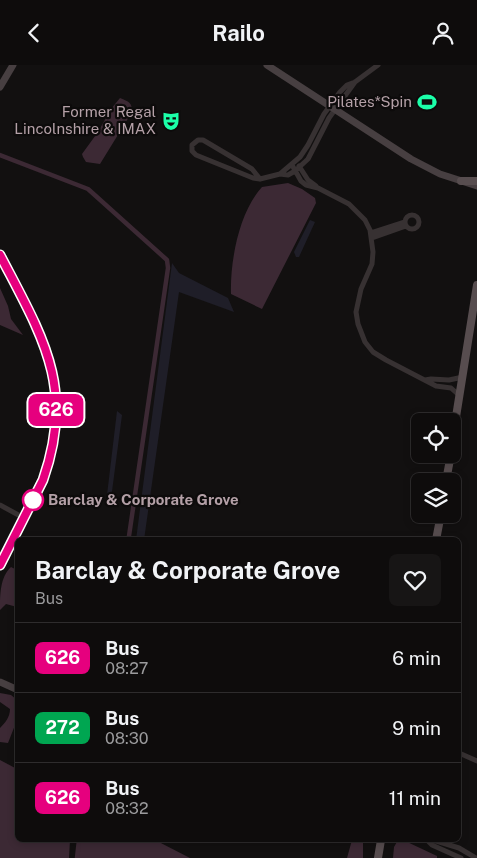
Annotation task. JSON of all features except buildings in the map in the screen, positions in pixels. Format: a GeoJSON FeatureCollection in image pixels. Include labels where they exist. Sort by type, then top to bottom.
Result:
{"type":"FeatureCollection","features":[{"type":"Feature","properties":{"kind":"main road"},"geometry":{"type":"LineString","coordinates":[[461,181],[477,181]]}},
{"type":"Feature","properties":{"kind":"main road"},"geometry":{"type":"LineString","coordinates":[[457,413],[477,285]]}},
{"type":"Feature","properties":{"kind":"main road"},"geometry":{"type":"LineString","coordinates":[[437,537],[439,523]]}},
{"type":"Feature","properties":{"kind":"main road"},"geometry":{"type":"LineString","coordinates":[[378,858],[381,842]]}},
{"type":"Feature","properties":{"kind":"street"},"geometry":{"type":"LineString","coordinates":[[0,87],[13,65]]}},
{"type":"Feature","properties":{"kind":"street"},"geometry":{"type":"LineString","coordinates":[[267,65],[411,159],[440,174],[477,186]]}},
{"type":"Feature","properties":{"kind":"street"},"geometry":{"type":"LineString","coordinates":[[260,179],[252,169],[203,140],[198,140],[192,145],[192,151],[196,155],[248,177],[260,179],[280,174],[288,175],[298,169],[308,159],[333,107],[348,85],[378,65]]}},
{"type":"Feature","properties":{"kind":"street"},"geometry":{"type":"LineString","coordinates":[[280,174],[294,163],[308,145],[324,114],[333,107]]}},
{"type":"Feature","properties":{"kind":"street"},"geometry":{"type":"LineString","coordinates":[[294,163],[308,180],[356,210],[365,220],[371,236],[372,264],[357,300],[356,312],[361,333],[372,351],[436,386],[451,388],[460,396]]}},
{"type":"Feature","properties":{"kind":"street"},"geometry":{"type":"LineString","coordinates":[[371,236],[406,224]]}},
{"type":"Feature","properties":{"kind":"street"},"geometry":{"type":"LineString","coordinates":[[0,256],[45,346],[56,391],[56,422],[51,453],[43,480],[0,565]]}},
{"type":"Feature","properties":{"kind":"street"},"geometry":{"type":"LineString","coordinates":[[425,380],[449,380],[463,377]]}},
{"type":"Feature","properties":{"kind":"street"},"geometry":{"type":"LineString","coordinates":[[0,505],[24,518]]}},
{"type":"Feature","properties":{"kind":"street"},"geometry":{"type":"LineString","coordinates":[[0,682],[15,689]]}},
{"type":"Feature","properties":{"kind":"street"},"geometry":{"type":"LineString","coordinates":[[461,754],[477,761]]}},
{"type":"Feature","properties":{"kind":"street"},"geometry":{"type":"LineString","coordinates":[[429,842],[461,858]]}},
{"type":"Feature","properties":{"kind":"street"},"geometry":{"type":"LineString","coordinates":[[439,842],[459,848],[476,858]]}},
{"type":"Feature","properties":{"kind":"street"},"geometry":{"type":"LineString","coordinates":[[449,853],[452,846]]}},
{"type":"Feature","properties":{"kind":"shaded area"},"geometry":{"type":"Polygon","coordinates":[[[120,98],[129,103],[132,112],[100,164],[86,162],[82,154],[120,98]]]}},
{"type":"Feature","properties":{"kind":"shaded area"},"geometry":{"type":"Polygon","coordinates":[[[288,183],[302,189],[315,198],[316,203],[262,309],[231,294],[232,267],[237,237],[247,210],[262,187],[288,183]]]}},
{"type":"Feature","properties":{"kind":"shaded area"},"geometry":{"type":"Polygon","coordinates":[[[310,220],[315,222],[299,257],[296,257],[294,252],[310,220]]]}},
{"type":"Feature","properties":{"kind":"shaded area"},"geometry":{"type":"Polygon","coordinates":[[[172,263],[179,273],[228,298],[234,312],[179,292],[144,537],[136,537],[172,263]]]}},
{"type":"Feature","properties":{"kind":"shaded area"},"geometry":{"type":"Polygon","coordinates":[[[0,288],[8,306],[11,319],[23,335],[0,325],[0,288]]]}},
{"type":"Feature","properties":{"kind":"shaded area"},"geometry":{"type":"Polygon","coordinates":[[[117,411],[122,415],[111,499],[107,495],[117,411]]]}},
{"type":"Feature","properties":{"kind":"shaded area"},"geometry":{"type":"Polygon","coordinates":[[[11,567],[15,569],[15,606],[6,604],[0,610],[1,592],[7,571],[11,567]]]}},
{"type":"Feature","properties":{"kind":"shaded area"},"geometry":{"type":"Polygon","coordinates":[[[0,693],[11,695],[15,698],[15,725],[8,743],[0,742],[0,728],[8,717],[10,709],[0,702],[0,693]]]}},
{"type":"Feature","properties":{"kind":"shaded area"},"geometry":{"type":"Polygon","coordinates":[[[0,760],[15,768],[15,842],[70,842],[69,858],[0,858],[0,760]]]}},
{"type":"Feature","properties":{"kind":"shaded area"},"geometry":{"type":"Polygon","coordinates":[[[79,842],[159,842],[190,858],[76,858],[79,842]]]}},
{"type":"Feature","properties":{"kind":"shaded area"},"geometry":{"type":"Polygon","coordinates":[[[351,842],[363,842],[363,858],[347,858],[351,842]]]}},
{"type":"Feature","properties":{"kind":"shaded area"},"geometry":{"type":"Polygon","coordinates":[[[397,842],[407,842],[437,856],[437,858],[393,858],[394,847],[397,842]]]}},
{"type":"Feature","properties":{"kind":"waterway"},"geometry":{"type":"LineString","coordinates":[[0,155],[88,189],[167,260],[168,268],[129,537]]}},
{"type":"Feature","properties":{"kind":"waterway"},"geometry":{"type":"LineString","coordinates":[[77,858],[79,842]]}},
{"type":"Feature","properties":{"kind":"bus line","name":"626"},"geometry":{"type":"LineString","coordinates":[[0,255],[40,333],[49,359],[56,391],[56,422],[47,468],[43,480],[0,565]]}},
{"type":"Feature","properties":{"kind":"place","name":"Pilates*Spin"},"geometry":{"type":"Point","coordinates":[427,102]}},
{"type":"Feature","properties":{"kind":"place","name":"Former Regal Lincolnshire & IMAX"},"geometry":{"type":"Point","coordinates":[171,121]}},
{"type":"Feature","properties":{"kind":"place","name":"Barclay & Corporate Grove"},"geometry":{"type":"Point","coordinates":[33,500]}}]}
